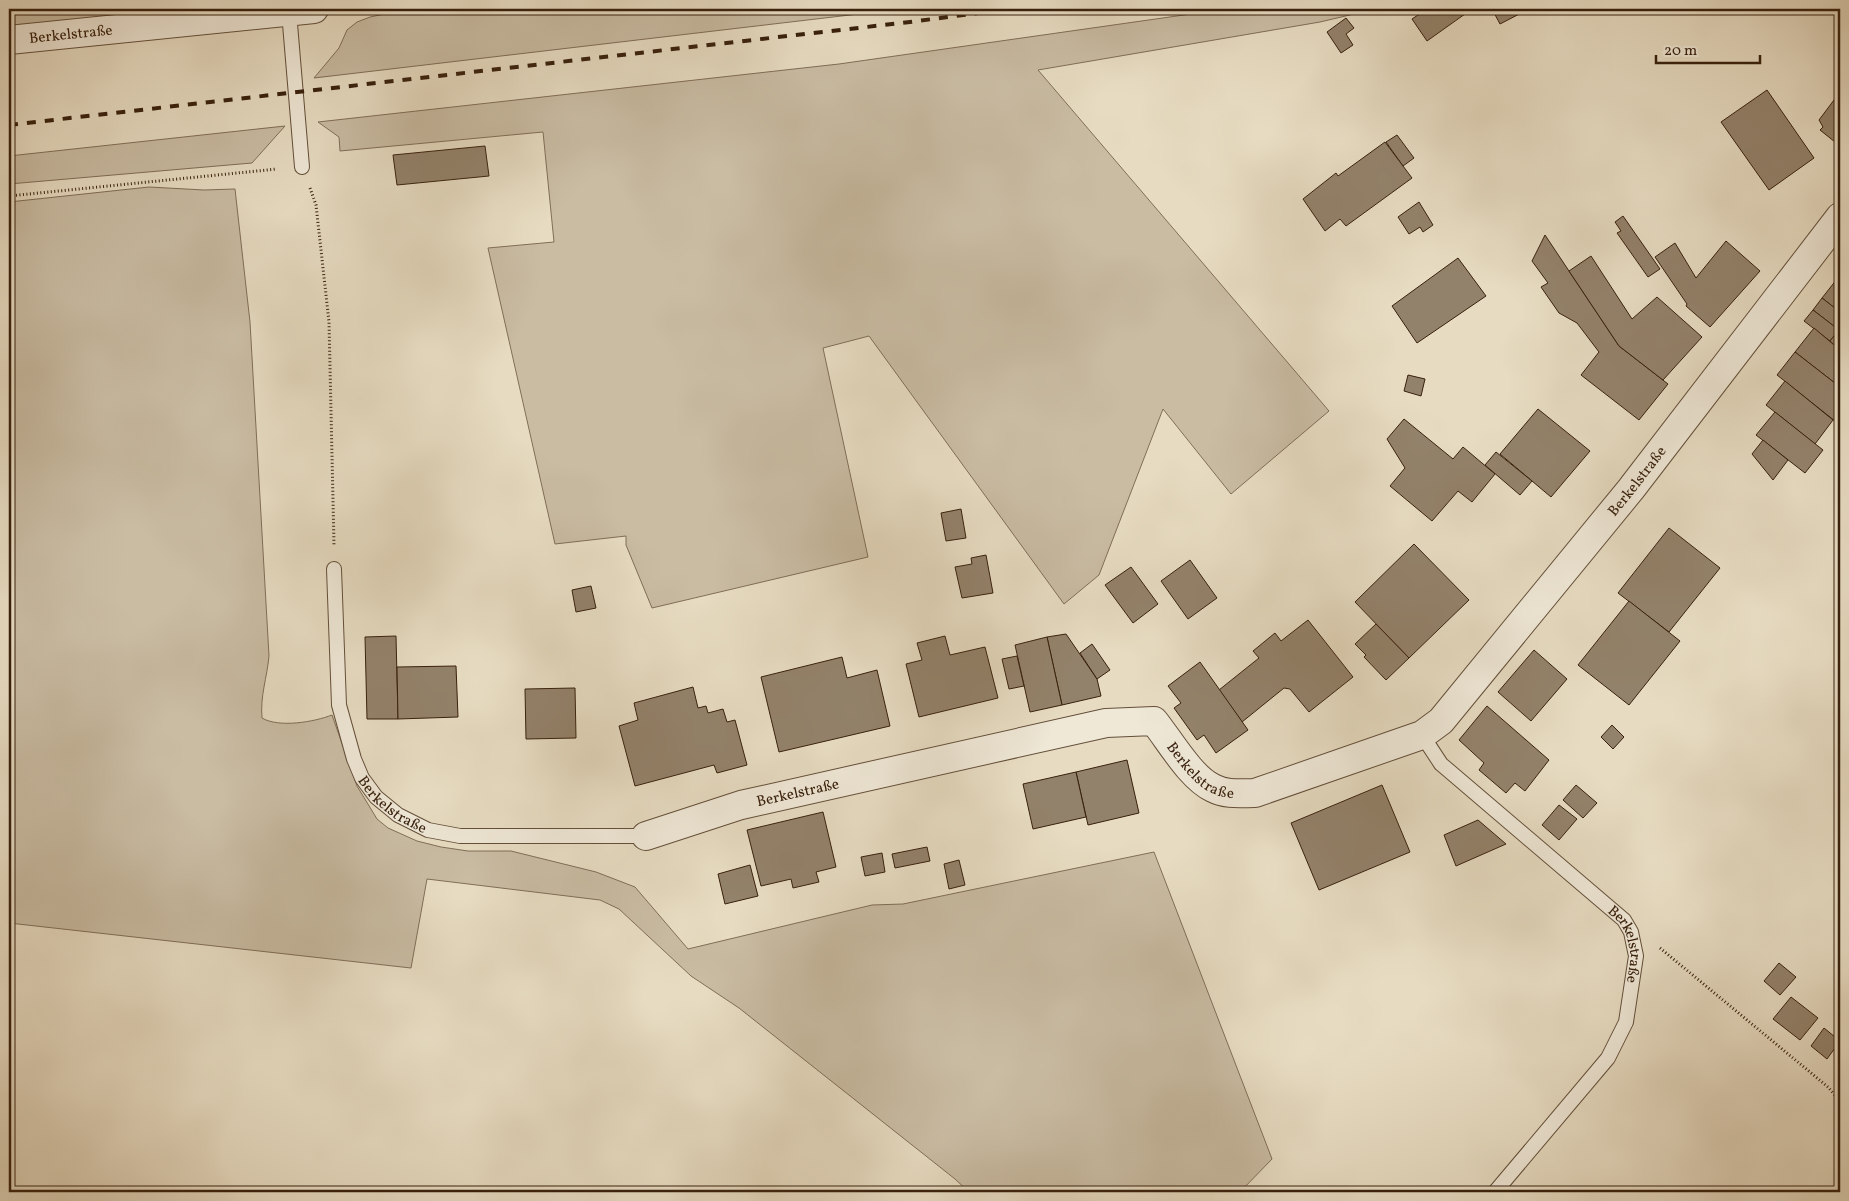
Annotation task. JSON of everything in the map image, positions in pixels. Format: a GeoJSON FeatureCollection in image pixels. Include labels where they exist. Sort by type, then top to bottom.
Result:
{"type":"FeatureCollection","features":[{"type":"Feature","properties":{"kind":"street","name":"Berkelstraße"},"geometry":{"type":"LineString","coordinates":[[9,40],[301,10]]}},
{"type":"Feature","properties":{"kind":"street","name":"Berkelstraße"},"geometry":{"type":"LineString","coordinates":[[646,836],[741,805],[1106,723],[1154,721],[1201,781],[1214,789],[1233,794],[1255,792],[1422,735],[1441,721],[1630,489],[1840,217]]}},
{"type":"Feature","properties":{"kind":"lane"},"geometry":{"type":"LineString","coordinates":[[301,10],[302,167]]}},
{"type":"Feature","properties":{"kind":"lane","name":"Berkelstraße"},"geometry":{"type":"LineString","coordinates":[[334,569],[338,705],[354,759],[362,778],[376,797],[398,815],[428,830],[460,836],[646,836]]}},
{"type":"Feature","properties":{"kind":"lane","name":"Berkelstraße"},"geometry":{"type":"LineString","coordinates":[[1422,735],[1441,764],[1624,920],[1631,932],[1636,956],[1633,989],[1626,1022],[1608,1058],[1495,1192]]}},
{"type":"Feature","properties":{"kind":"path"},"geometry":{"type":"LineString","coordinates":[[9,196],[302,167],[316,205],[329,322],[334,569]]}},
{"type":"Feature","properties":{"kind":"path"},"geometry":{"type":"LineString","coordinates":[[1631,932],[1663,950],[1828,1087],[1840,1102]]}},
{"type":"Feature","properties":{"kind":"shaded area"},"geometry":{"type":"Polygon","coordinates":[[[9,9],[213,9],[9,31],[9,9]]]}},
{"type":"Feature","properties":{"kind":"shaded area"},"geometry":{"type":"Polygon","coordinates":[[[409,9],[901,9],[314,78],[339,48],[347,30],[357,22],[370,17],[409,9]]]}},
{"type":"Feature","properties":{"kind":"shaded area"},"geometry":{"type":"Polygon","coordinates":[[[1226,9],[1375,9],[1320,22],[1038,70],[1329,411],[1231,494],[1163,409],[1099,575],[1064,604],[869,336],[823,348],[868,557],[652,608],[626,545],[626,536],[555,544],[488,248],[554,242],[543,132],[340,151],[339,137],[318,122],[839,64],[1226,9]]]}},
{"type":"Feature","properties":{"kind":"shaded area"},"geometry":{"type":"Polygon","coordinates":[[[285,126],[252,163],[9,184],[9,156],[285,126]]]}},
{"type":"Feature","properties":{"kind":"shaded area"},"geometry":{"type":"Polygon","coordinates":[[[149,187],[204,190],[235,189],[250,322],[269,656],[263,695],[262,718],[278,723],[297,723],[332,715],[357,786],[377,819],[388,828],[417,841],[468,851],[511,851],[596,872],[635,887],[688,949],[872,905],[903,904],[1154,852],[1272,1159],[1240,1192],[969,1192],[739,1008],[691,976],[619,909],[600,900],[427,879],[411,968],[9,923],[9,202],[149,187]]]}},
{"type":"Feature","properties":{"kind":"building"},"geometry":{"type":"Polygon","coordinates":[[[1427,9],[1461,9],[1465,14],[1427,41],[1412,19],[1427,9]]]}},
{"type":"Feature","properties":{"kind":"building"},"geometry":{"type":"Polygon","coordinates":[[[1492,9],[1529,9],[1500,24],[1492,9]]]}},
{"type":"Feature","properties":{"kind":"building"},"geometry":{"type":"Polygon","coordinates":[[[1346,18],[1354,28],[1346,34],[1353,45],[1341,53],[1327,32],[1346,18]]]}},
{"type":"Feature","properties":{"kind":"building"},"geometry":{"type":"Polygon","coordinates":[[[1840,82],[1840,92],[1835,89],[1840,82]]]}},
{"type":"Feature","properties":{"kind":"building"},"geometry":{"type":"Polygon","coordinates":[[[1767,90],[1814,158],[1769,190],[1721,122],[1767,90]]]}},
{"type":"Feature","properties":{"kind":"building"},"geometry":{"type":"Polygon","coordinates":[[[1840,92],[1840,146],[1820,130],[1823,127],[1819,120],[1840,92]]]}},
{"type":"Feature","properties":{"kind":"building"},"geometry":{"type":"Polygon","coordinates":[[[1397,135],[1414,158],[1403,166],[1386,142],[1397,135]]]}},
{"type":"Feature","properties":{"kind":"building"},"geometry":{"type":"Polygon","coordinates":[[[1385,142],[1412,178],[1346,226],[1340,219],[1325,231],[1303,199],[1336,173],[1338,176],[1385,142]]]}},
{"type":"Feature","properties":{"kind":"building"},"geometry":{"type":"Polygon","coordinates":[[[485,146],[489,176],[397,185],[393,155],[485,146]]]}},
{"type":"Feature","properties":{"kind":"building"},"geometry":{"type":"Polygon","coordinates":[[[1419,202],[1433,225],[1423,232],[1420,227],[1409,234],[1398,217],[1419,202]]]}},
{"type":"Feature","properties":{"kind":"building"},"geometry":{"type":"Polygon","coordinates":[[[1623,216],[1660,269],[1648,277],[1617,233],[1621,231],[1615,222],[1623,216]]]}},
{"type":"Feature","properties":{"kind":"building"},"geometry":{"type":"Polygon","coordinates":[[[1545,235],[1619,346],[1668,384],[1639,420],[1581,375],[1599,352],[1577,323],[1559,313],[1541,287],[1548,283],[1532,261],[1545,235]]]}},
{"type":"Feature","properties":{"kind":"building"},"geometry":{"type":"Polygon","coordinates":[[[1726,241],[1760,271],[1710,327],[1686,306],[1687,304],[1655,257],[1675,243],[1696,278],[1726,241]]]}},
{"type":"Feature","properties":{"kind":"building"},"geometry":{"type":"Polygon","coordinates":[[[1591,256],[1632,319],[1657,297],[1702,337],[1663,380],[1619,346],[1569,271],[1591,256]]]}},
{"type":"Feature","properties":{"kind":"building"},"geometry":{"type":"Polygon","coordinates":[[[1458,258],[1486,296],[1417,343],[1392,306],[1458,258]]]}},
{"type":"Feature","properties":{"kind":"building"},"geometry":{"type":"Polygon","coordinates":[[[1837,279],[1840,286],[1840,312],[1822,298],[1837,279]]]}},
{"type":"Feature","properties":{"kind":"building"},"geometry":{"type":"Polygon","coordinates":[[[1822,298],[1840,312],[1839,330],[1813,310],[1822,298]]]}},
{"type":"Feature","properties":{"kind":"building"},"geometry":{"type":"Polygon","coordinates":[[[1813,310],[1839,330],[1830,341],[1804,321],[1813,310]]]}},
{"type":"Feature","properties":{"kind":"building"},"geometry":{"type":"Polygon","coordinates":[[[1814,328],[1840,350],[1840,387],[1795,352],[1814,328]]]}},
{"type":"Feature","properties":{"kind":"building"},"geometry":{"type":"Polygon","coordinates":[[[1840,328],[1840,350],[1830,341],[1840,328]]]}},
{"type":"Feature","properties":{"kind":"building"},"geometry":{"type":"Polygon","coordinates":[[[1795,352],[1840,387],[1840,425],[1777,375],[1795,352]]]}},
{"type":"Feature","properties":{"kind":"building"},"geometry":{"type":"Polygon","coordinates":[[[1408,375],[1425,379],[1421,396],[1404,391],[1408,375]]]}},
{"type":"Feature","properties":{"kind":"building"},"geometry":{"type":"Polygon","coordinates":[[[1785,381],[1833,420],[1815,444],[1766,405],[1785,381]]]}},
{"type":"Feature","properties":{"kind":"building"},"geometry":{"type":"Polygon","coordinates":[[[1538,409],[1590,451],[1551,497],[1500,454],[1538,409]]]}},
{"type":"Feature","properties":{"kind":"building"},"geometry":{"type":"Polygon","coordinates":[[[1775,412],[1823,450],[1805,473],[1756,435],[1775,412]]]}},
{"type":"Feature","properties":{"kind":"building"},"geometry":{"type":"Polygon","coordinates":[[[1404,419],[1453,459],[1463,447],[1495,474],[1472,502],[1458,491],[1432,521],[1390,486],[1405,468],[1387,439],[1404,419]]]}},
{"type":"Feature","properties":{"kind":"building"},"geometry":{"type":"Polygon","coordinates":[[[1763,440],[1788,460],[1773,480],[1752,454],[1763,440]]]}},
{"type":"Feature","properties":{"kind":"building"},"geometry":{"type":"Polygon","coordinates":[[[1496,452],[1532,481],[1520,495],[1485,465],[1496,452]]]}},
{"type":"Feature","properties":{"kind":"building"},"geometry":{"type":"Polygon","coordinates":[[[961,509],[966,538],[946,541],[941,513],[961,509]]]}},
{"type":"Feature","properties":{"kind":"building"},"geometry":{"type":"Polygon","coordinates":[[[1669,528],[1720,568],[1669,632],[1618,593],[1669,528]]]}},
{"type":"Feature","properties":{"kind":"building"},"geometry":{"type":"Polygon","coordinates":[[[1414,544],[1469,600],[1409,658],[1355,602],[1414,544]]]}},
{"type":"Feature","properties":{"kind":"building"},"geometry":{"type":"Polygon","coordinates":[[[986,555],[993,593],[962,598],[955,567],[972,564],[971,558],[986,555]]]}},
{"type":"Feature","properties":{"kind":"building"},"geometry":{"type":"Polygon","coordinates":[[[1190,560],[1217,598],[1188,619],[1161,581],[1190,560]]]}},
{"type":"Feature","properties":{"kind":"building"},"geometry":{"type":"Polygon","coordinates":[[[1131,567],[1158,604],[1133,623],[1105,585],[1131,567]]]}},
{"type":"Feature","properties":{"kind":"building"},"geometry":{"type":"Polygon","coordinates":[[[591,586],[596,608],[576,612],[572,590],[591,586]]]}},
{"type":"Feature","properties":{"kind":"building"},"geometry":{"type":"Polygon","coordinates":[[[1629,601],[1680,641],[1629,705],[1578,665],[1629,601]]]}},
{"type":"Feature","properties":{"kind":"building"},"geometry":{"type":"Polygon","coordinates":[[[1308,620],[1353,677],[1309,712],[1290,689],[1284,688],[1242,722],[1219,690],[1259,658],[1253,651],[1275,633],[1281,641],[1308,620]]]}},
{"type":"Feature","properties":{"kind":"building"},"geometry":{"type":"Polygon","coordinates":[[[1376,624],[1409,658],[1386,680],[1364,657],[1366,655],[1355,644],[1376,624]]]}},
{"type":"Feature","properties":{"kind":"building"},"geometry":{"type":"Polygon","coordinates":[[[1066,634],[1097,679],[1101,696],[1062,705],[1047,637],[1066,634]]]}},
{"type":"Feature","properties":{"kind":"building"},"geometry":{"type":"Polygon","coordinates":[[[396,636],[398,719],[367,719],[365,637],[396,636]]]}},
{"type":"Feature","properties":{"kind":"building"},"geometry":{"type":"Polygon","coordinates":[[[945,636],[950,655],[985,647],[998,698],[919,717],[906,664],[922,660],[917,643],[945,636]]]}},
{"type":"Feature","properties":{"kind":"building"},"geometry":{"type":"Polygon","coordinates":[[[1047,637],[1062,705],[1030,712],[1015,645],[1047,637]]]}},
{"type":"Feature","properties":{"kind":"building"},"geometry":{"type":"Polygon","coordinates":[[[1092,644],[1110,670],[1097,679],[1080,653],[1092,644]]]}},
{"type":"Feature","properties":{"kind":"building"},"geometry":{"type":"Polygon","coordinates":[[[1534,650],[1567,679],[1531,721],[1498,692],[1534,650]]]}},
{"type":"Feature","properties":{"kind":"building"},"geometry":{"type":"Polygon","coordinates":[[[1017,656],[1024,686],[1009,689],[1002,659],[1017,656]]]}},
{"type":"Feature","properties":{"kind":"building"},"geometry":{"type":"Polygon","coordinates":[[[842,657],[847,678],[877,670],[890,726],[779,752],[761,677],[842,657]]]}},
{"type":"Feature","properties":{"kind":"building"},"geometry":{"type":"Polygon","coordinates":[[[1200,662],[1248,730],[1216,753],[1204,735],[1197,740],[1174,708],[1181,703],[1168,686],[1200,662]]]}},
{"type":"Feature","properties":{"kind":"building"},"geometry":{"type":"Polygon","coordinates":[[[456,666],[458,717],[398,719],[397,667],[456,666]]]}},
{"type":"Feature","properties":{"kind":"building"},"geometry":{"type":"Polygon","coordinates":[[[693,687],[698,708],[706,706],[708,713],[723,709],[727,722],[735,720],[747,765],[717,773],[714,765],[635,786],[619,726],[638,720],[634,703],[693,687]]]}},
{"type":"Feature","properties":{"kind":"building"},"geometry":{"type":"Polygon","coordinates":[[[575,688],[576,738],[526,739],[525,689],[575,688]]]}},
{"type":"Feature","properties":{"kind":"building"},"geometry":{"type":"Polygon","coordinates":[[[1487,706],[1549,760],[1525,791],[1515,783],[1506,793],[1479,770],[1484,763],[1459,740],[1487,706]]]}},
{"type":"Feature","properties":{"kind":"building"},"geometry":{"type":"Polygon","coordinates":[[[1612,725],[1624,737],[1613,749],[1601,737],[1612,725]]]}},
{"type":"Feature","properties":{"kind":"building"},"geometry":{"type":"Polygon","coordinates":[[[1127,760],[1139,813],[1088,825],[1076,772],[1127,760]]]}},
{"type":"Feature","properties":{"kind":"building"},"geometry":{"type":"Polygon","coordinates":[[[1076,772],[1086,817],[1033,829],[1023,784],[1076,772]]]}},
{"type":"Feature","properties":{"kind":"building"},"geometry":{"type":"Polygon","coordinates":[[[1382,785],[1410,852],[1319,890],[1291,823],[1382,785]]]}},
{"type":"Feature","properties":{"kind":"building"},"geometry":{"type":"Polygon","coordinates":[[[1576,785],[1597,803],[1583,818],[1563,800],[1576,785]]]}},
{"type":"Feature","properties":{"kind":"building"},"geometry":{"type":"Polygon","coordinates":[[[1559,805],[1577,819],[1559,840],[1542,825],[1559,805]]]}},
{"type":"Feature","properties":{"kind":"building"},"geometry":{"type":"Polygon","coordinates":[[[823,812],[836,867],[816,872],[819,882],[793,888],[791,879],[761,886],[747,830],[823,812]]]}},
{"type":"Feature","properties":{"kind":"building"},"geometry":{"type":"Polygon","coordinates":[[[1478,820],[1506,844],[1456,866],[1444,835],[1478,820]]]}},
{"type":"Feature","properties":{"kind":"building"},"geometry":{"type":"Polygon","coordinates":[[[927,847],[930,861],[895,868],[892,854],[927,847]]]}},
{"type":"Feature","properties":{"kind":"building"},"geometry":{"type":"Polygon","coordinates":[[[882,853],[885,872],[865,876],[861,857],[882,853]]]}},
{"type":"Feature","properties":{"kind":"building"},"geometry":{"type":"Polygon","coordinates":[[[959,860],[965,885],[949,889],[944,864],[959,860]]]}},
{"type":"Feature","properties":{"kind":"building"},"geometry":{"type":"Polygon","coordinates":[[[750,865],[758,896],[725,904],[718,874],[750,865]]]}},
{"type":"Feature","properties":{"kind":"building"},"geometry":{"type":"Polygon","coordinates":[[[1779,963],[1796,977],[1780,995],[1764,981],[1779,963]]]}},
{"type":"Feature","properties":{"kind":"building"},"geometry":{"type":"Polygon","coordinates":[[[1791,997],[1818,1018],[1800,1040],[1773,1019],[1791,997]]]}},
{"type":"Feature","properties":{"kind":"building"},"geometry":{"type":"Polygon","coordinates":[[[1824,1028],[1840,1041],[1827,1059],[1811,1046],[1824,1028]]]}},
{"type":"Feature","properties":{"kind":"railway"},"geometry":{"type":"LineString","coordinates":[[9,125],[910,22],[1009,9]]}}]}
